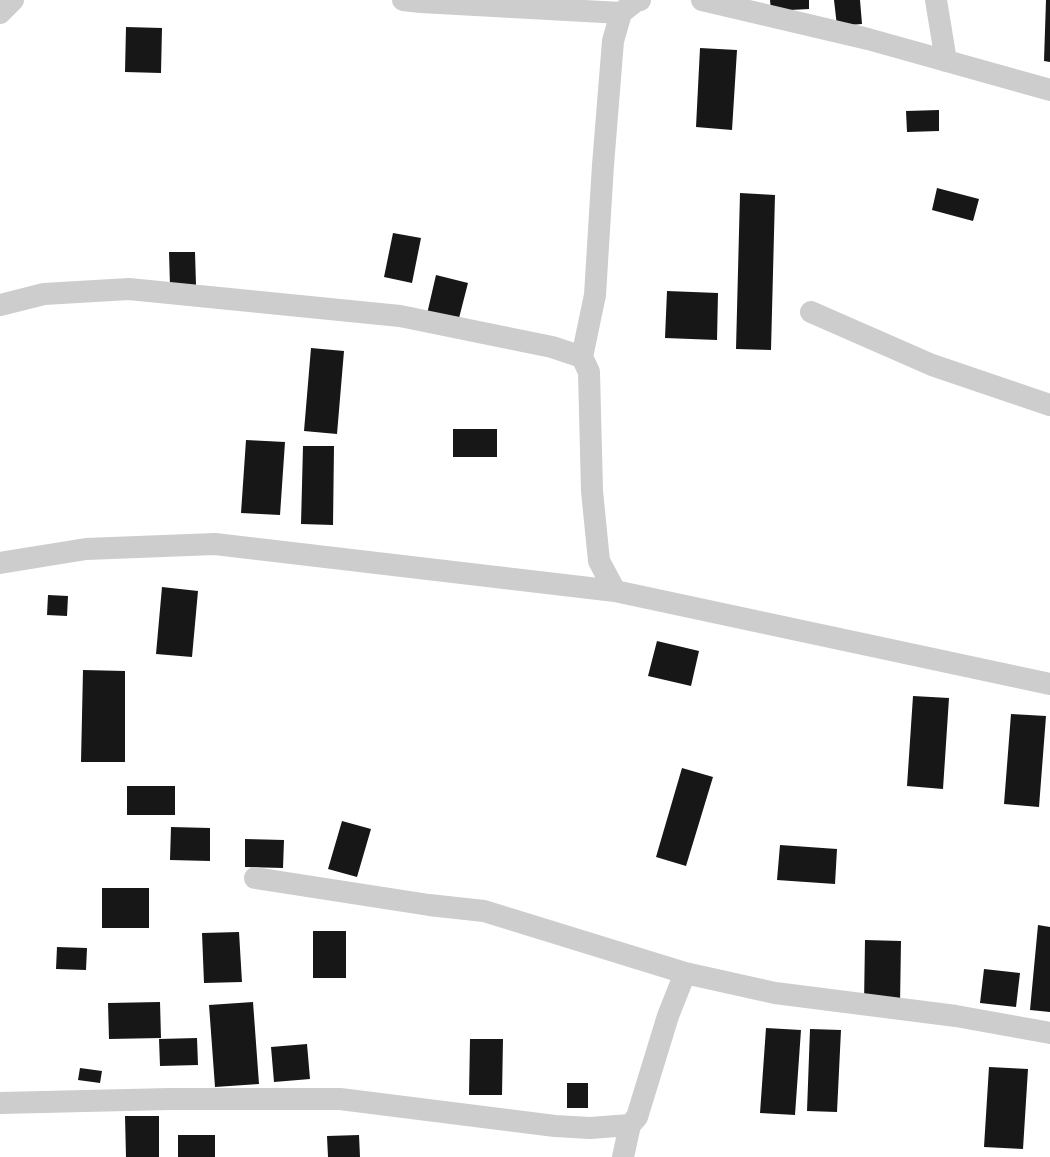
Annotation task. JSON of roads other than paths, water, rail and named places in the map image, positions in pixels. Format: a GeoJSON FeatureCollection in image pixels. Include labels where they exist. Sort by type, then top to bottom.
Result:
{"type":"FeatureCollection","features":[{"type":"Feature","properties":{"kind":"street"},"geometry":{"type":"LineString","coordinates":[[0,13],[13,0]]}},
{"type":"Feature","properties":{"kind":"street"},"geometry":{"type":"LineString","coordinates":[[403,0],[621,13]]}},
{"type":"Feature","properties":{"kind":"street"},"geometry":{"type":"LineString","coordinates":[[615,591],[599,561],[592,491],[589,372],[582,357],[595,295],[603,165],[613,41],[621,13],[636,1],[640,0]]}},
{"type":"Feature","properties":{"kind":"street"},"geometry":{"type":"LineString","coordinates":[[702,0],[868,39],[1050,90]]}},
{"type":"Feature","properties":{"kind":"street"},"geometry":{"type":"LineString","coordinates":[[936,0],[946,61]]}},
{"type":"Feature","properties":{"kind":"street"},"geometry":{"type":"LineString","coordinates":[[0,305],[44,294],[129,289],[400,316],[552,347],[582,357]]}},
{"type":"Feature","properties":{"kind":"street"},"geometry":{"type":"LineString","coordinates":[[811,312],[932,365],[1050,405]]}},
{"type":"Feature","properties":{"kind":"street"},"geometry":{"type":"LineString","coordinates":[[0,563],[86,549],[215,544],[615,591],[1050,684]]}},
{"type":"Feature","properties":{"kind":"street"},"geometry":{"type":"LineString","coordinates":[[255,878],[429,905],[484,911],[685,973],[775,993],[956,1016],[1050,1033]]}},
{"type":"Feature","properties":{"kind":"street"},"geometry":{"type":"LineString","coordinates":[[623,1157],[630,1125],[637,1117],[668,1016],[685,973]]}},
{"type":"Feature","properties":{"kind":"street"},"geometry":{"type":"LineString","coordinates":[[0,1103],[170,1099],[340,1099],[555,1126],[590,1128],[630,1125]]}}]}
